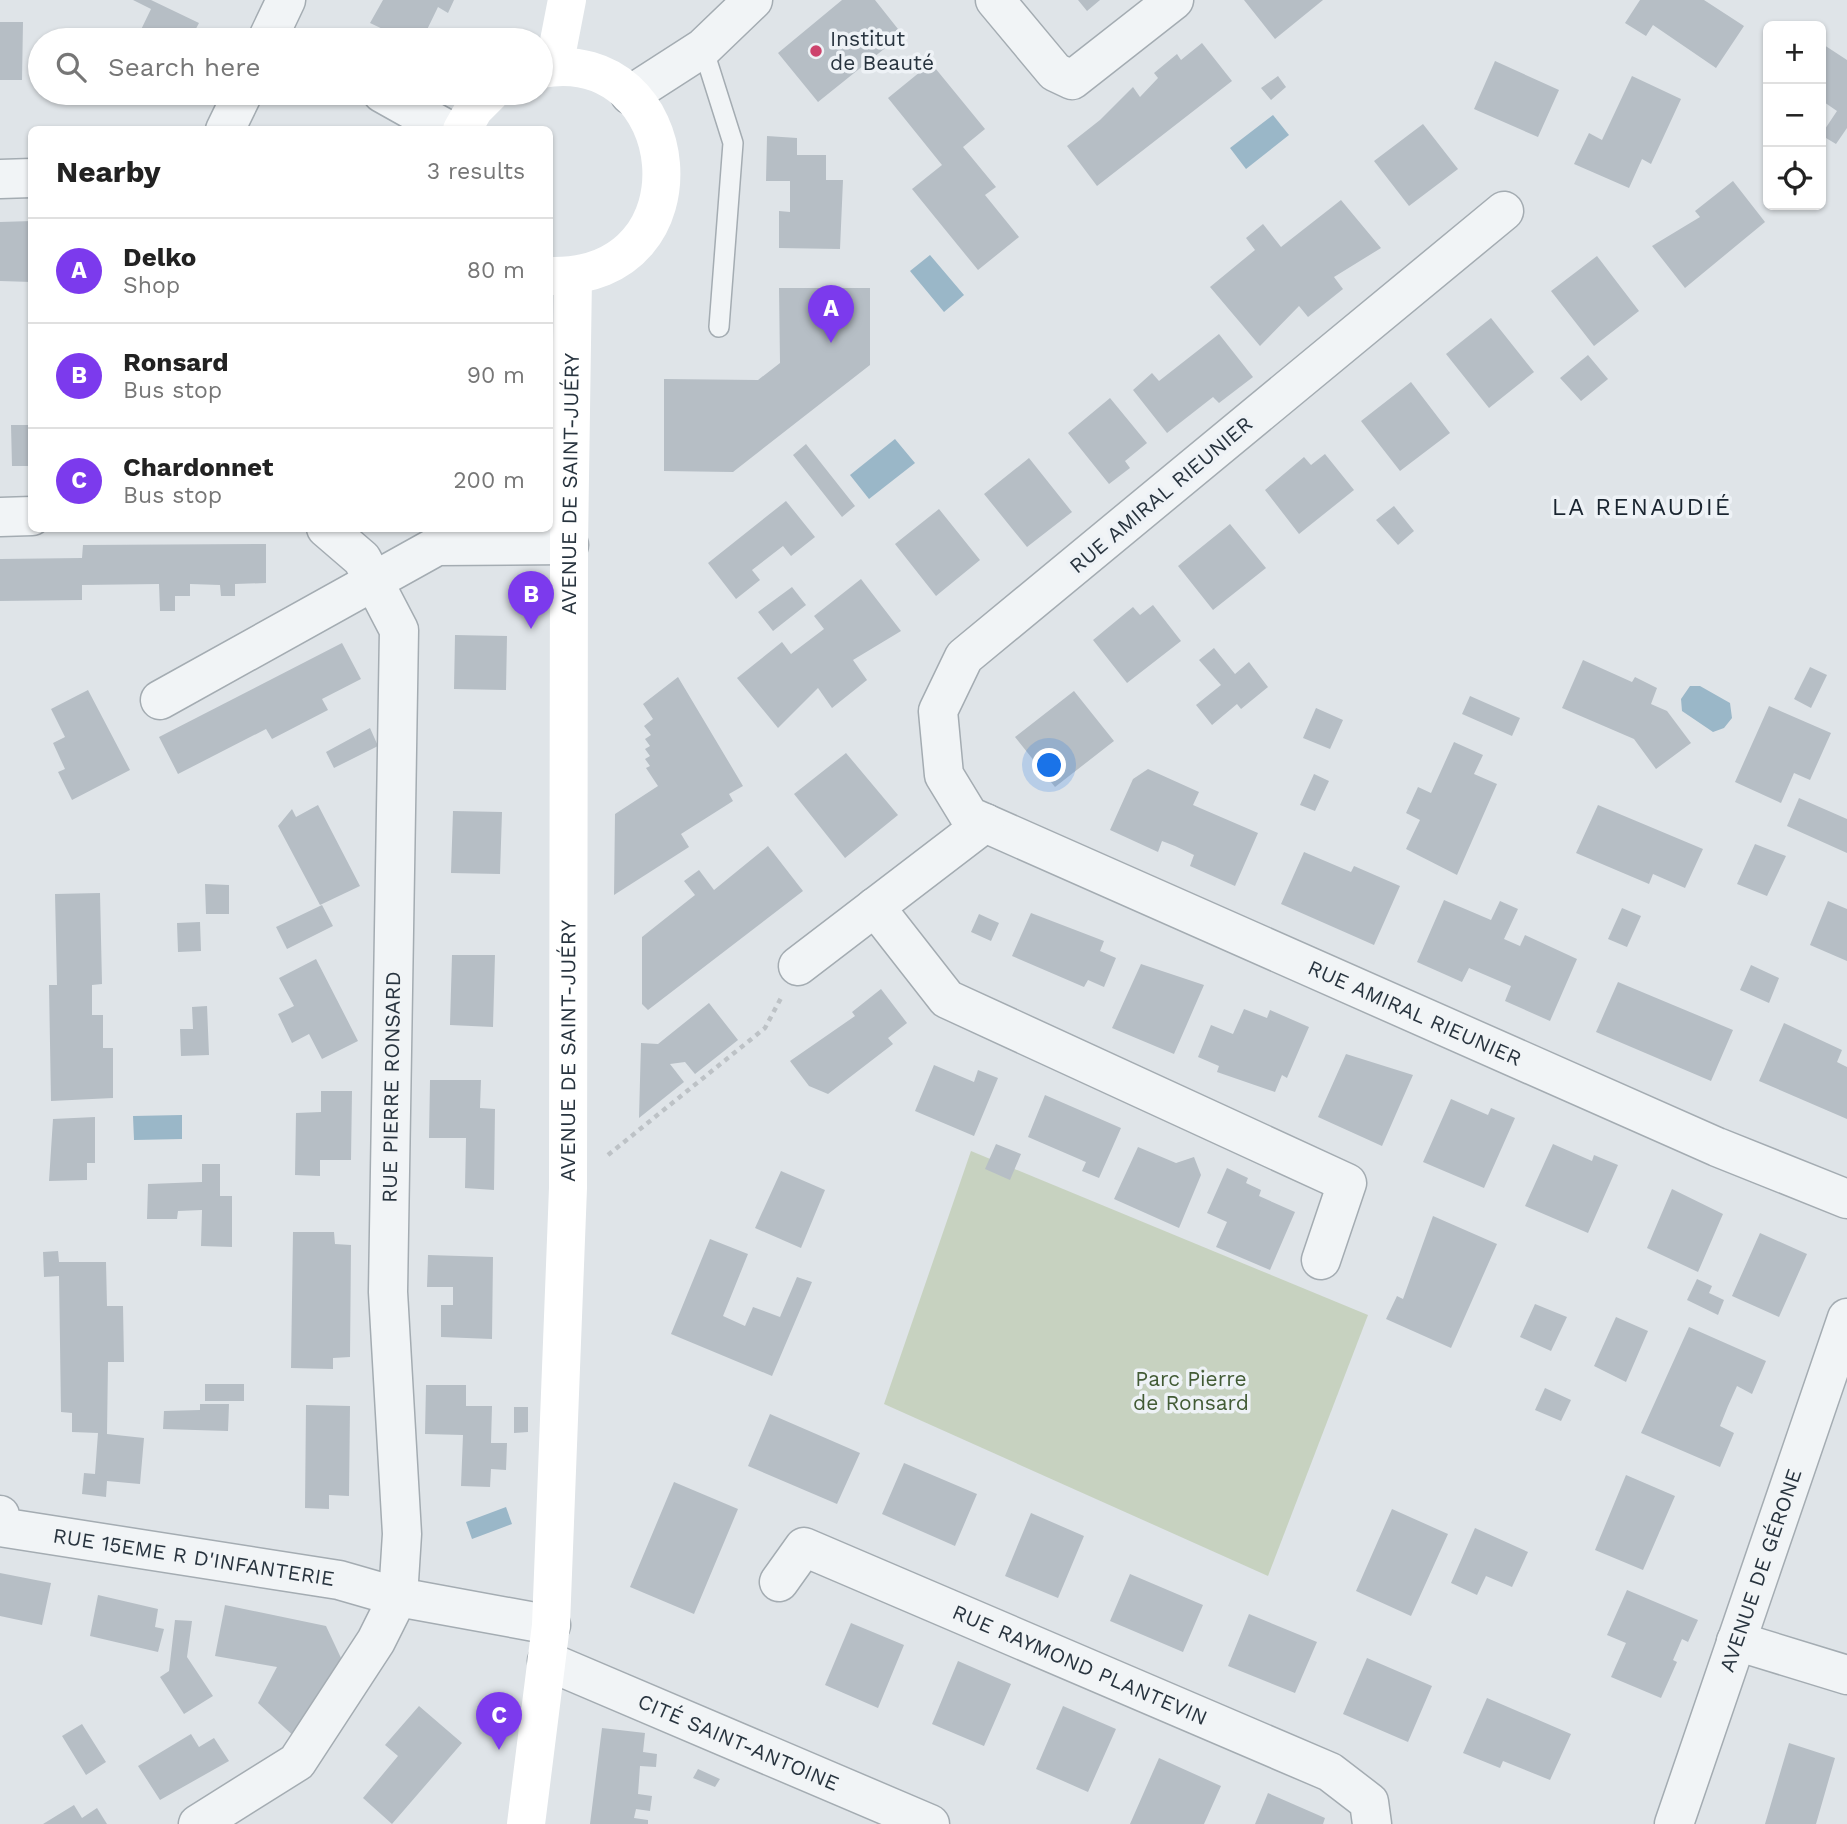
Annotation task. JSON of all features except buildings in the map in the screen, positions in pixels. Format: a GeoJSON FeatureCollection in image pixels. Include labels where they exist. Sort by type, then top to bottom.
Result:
{"type":"FeatureCollection","features":[{"type":"Feature","properties":{"kind":"main road"},"geometry":{"type":"LineString","coordinates":[[553,48],[567,0]]}},
{"type":"Feature","properties":{"kind":"main road"},"geometry":{"type":"LineString","coordinates":[[553,68],[582,69],[607,79],[630,95],[651,122],[662,154],[663,187],[652,220],[632,247],[606,267],[561,277]]}},
{"type":"Feature","properties":{"kind":"main road"},"geometry":{"type":"LineString","coordinates":[[464,126],[478,105]]}},
{"type":"Feature","properties":{"kind":"main road","name":"AVENUE DE SAINT-JUÉRY"},"geometry":{"type":"LineString","coordinates":[[526,1824],[549,1643],[568,1188],[569,545],[561,277]]}},
{"type":"Feature","properties":{"kind":"street"},"geometry":{"type":"LineString","coordinates":[[630,95],[703,48],[753,0]]}},
{"type":"Feature","properties":{"kind":"street"},"geometry":{"type":"LineString","coordinates":[[995,0],[1055,72],[1072,80],[1174,0]]}},
{"type":"Feature","properties":{"kind":"street"},"geometry":{"type":"LineString","coordinates":[[227,126],[237,105]]}},
{"type":"Feature","properties":{"kind":"street"},"geometry":{"type":"LineString","coordinates":[[403,105],[441,126]]}},
{"type":"Feature","properties":{"kind":"street"},"geometry":{"type":"LineString","coordinates":[[0,178],[28,178]]}},
{"type":"Feature","properties":{"kind":"street","name":"RUE AMIRAL RIEUNIER"},"geometry":{"type":"LineString","coordinates":[[1504,211],[964,657],[938,711],[944,775],[969,816],[1705,1142],[1847,1199]]}},
{"type":"Feature","properties":{"kind":"street"},"geometry":{"type":"LineString","coordinates":[[0,517],[28,516]]}},
{"type":"Feature","properties":{"kind":"street","name":"RUE PIERRE RONSARD"},"geometry":{"type":"LineString","coordinates":[[331,532],[362,559],[400,630],[388,1292],[402,1534],[398,1597]]}},
{"type":"Feature","properties":{"kind":"street"},"geometry":{"type":"LineString","coordinates":[[160,701],[437,546],[569,545]]}},
{"type":"Feature","properties":{"kind":"street"},"geometry":{"type":"LineString","coordinates":[[798,966],[985,823]]}},
{"type":"Feature","properties":{"kind":"street"},"geometry":{"type":"LineString","coordinates":[[875,907],[947,999],[1347,1182],[1321,1260]]}},
{"type":"Feature","properties":{"kind":"street","name":"AVENUE DE GÉRONE"},"geometry":{"type":"LineString","coordinates":[[1674,1824],[1847,1318]]}},
{"type":"Feature","properties":{"kind":"street","name":"RUE 15EME R D'INFANTERIE"},"geometry":{"type":"LineString","coordinates":[[0,1515],[0,1527],[339,1580],[398,1597]]}},
{"type":"Feature","properties":{"kind":"street","name":"RUE RAYMOND PLANTEVIN"},"geometry":{"type":"LineString","coordinates":[[779,1582],[804,1547],[1330,1772],[1369,1802],[1371,1824]]}},
{"type":"Feature","properties":{"kind":"street"},"geometry":{"type":"LineString","coordinates":[[198,1824],[297,1762],[376,1641],[398,1597]]}},
{"type":"Feature","properties":{"kind":"street","name":"CITÉ SAINT-ANTOINE"},"geometry":{"type":"LineString","coordinates":[[398,1597],[549,1643],[930,1824]]}},
{"type":"Feature","properties":{"kind":"street"},"geometry":{"type":"LineString","coordinates":[[1736,1641],[1847,1675]]}},
{"type":"Feature","properties":{"kind":"lane"},"geometry":{"type":"LineString","coordinates":[[703,48],[733,143],[719,327]]}},
{"type":"Feature","properties":{"kind":"path"},"geometry":{"type":"LineString","coordinates":[[568,1188],[765,1028],[798,966]]}},
{"type":"Feature","properties":{"kind":"green space","name":"Parc Pierre de Ronsard"},"geometry":{"type":"Polygon","coordinates":[[[971,1151],[1368,1315],[1268,1576],[884,1404],[971,1151]]]}},
{"type":"Feature","properties":{"kind":"water"},"geometry":{"type":"Polygon","coordinates":[[[1273,115],[1289,135],[1246,169],[1230,148],[1273,115]]]}},
{"type":"Feature","properties":{"kind":"water"},"geometry":{"type":"Polygon","coordinates":[[[930,255],[964,295],[944,312],[910,271],[930,255]]]}},
{"type":"Feature","properties":{"kind":"water"},"geometry":{"type":"Polygon","coordinates":[[[895,439],[915,463],[869,499],[850,475],[895,439]]]}},
{"type":"Feature","properties":{"kind":"water"},"geometry":{"type":"Polygon","coordinates":[[[1690,686],[1700,686],[1730,703],[1732,718],[1724,728],[1713,732],[1682,711],[1681,699],[1690,686]]]}},
{"type":"Feature","properties":{"kind":"water"},"geometry":{"type":"Polygon","coordinates":[[[182,1115],[182,1139],[134,1140],[133,1116],[182,1115]]]}},
{"type":"Feature","properties":{"kind":"water"},"geometry":{"type":"Polygon","coordinates":[[[506,1507],[512,1524],[472,1539],[466,1522],[506,1507]]]}},
{"type":"Feature","properties":{"kind":"place","name":"Institut de Beauté"},"geometry":{"type":"Point","coordinates":[816,51]}},
{"type":"Feature","properties":{"kind":"place","name":"Delko"},"geometry":{"type":"Point","coordinates":[831,343]}},
{"type":"Feature","properties":{"kind":"place","name":"Ronsard"},"geometry":{"type":"Point","coordinates":[531,629]}},
{"type":"Feature","properties":{"kind":"place","name":"Chardonnet"},"geometry":{"type":"Point","coordinates":[499,1750]}},
{"type":"Feature","properties":{"kind":"district","name":"LA RENAUDIÉ"},"geometry":{"type":"Point","coordinates":[1642,507]}}]}
